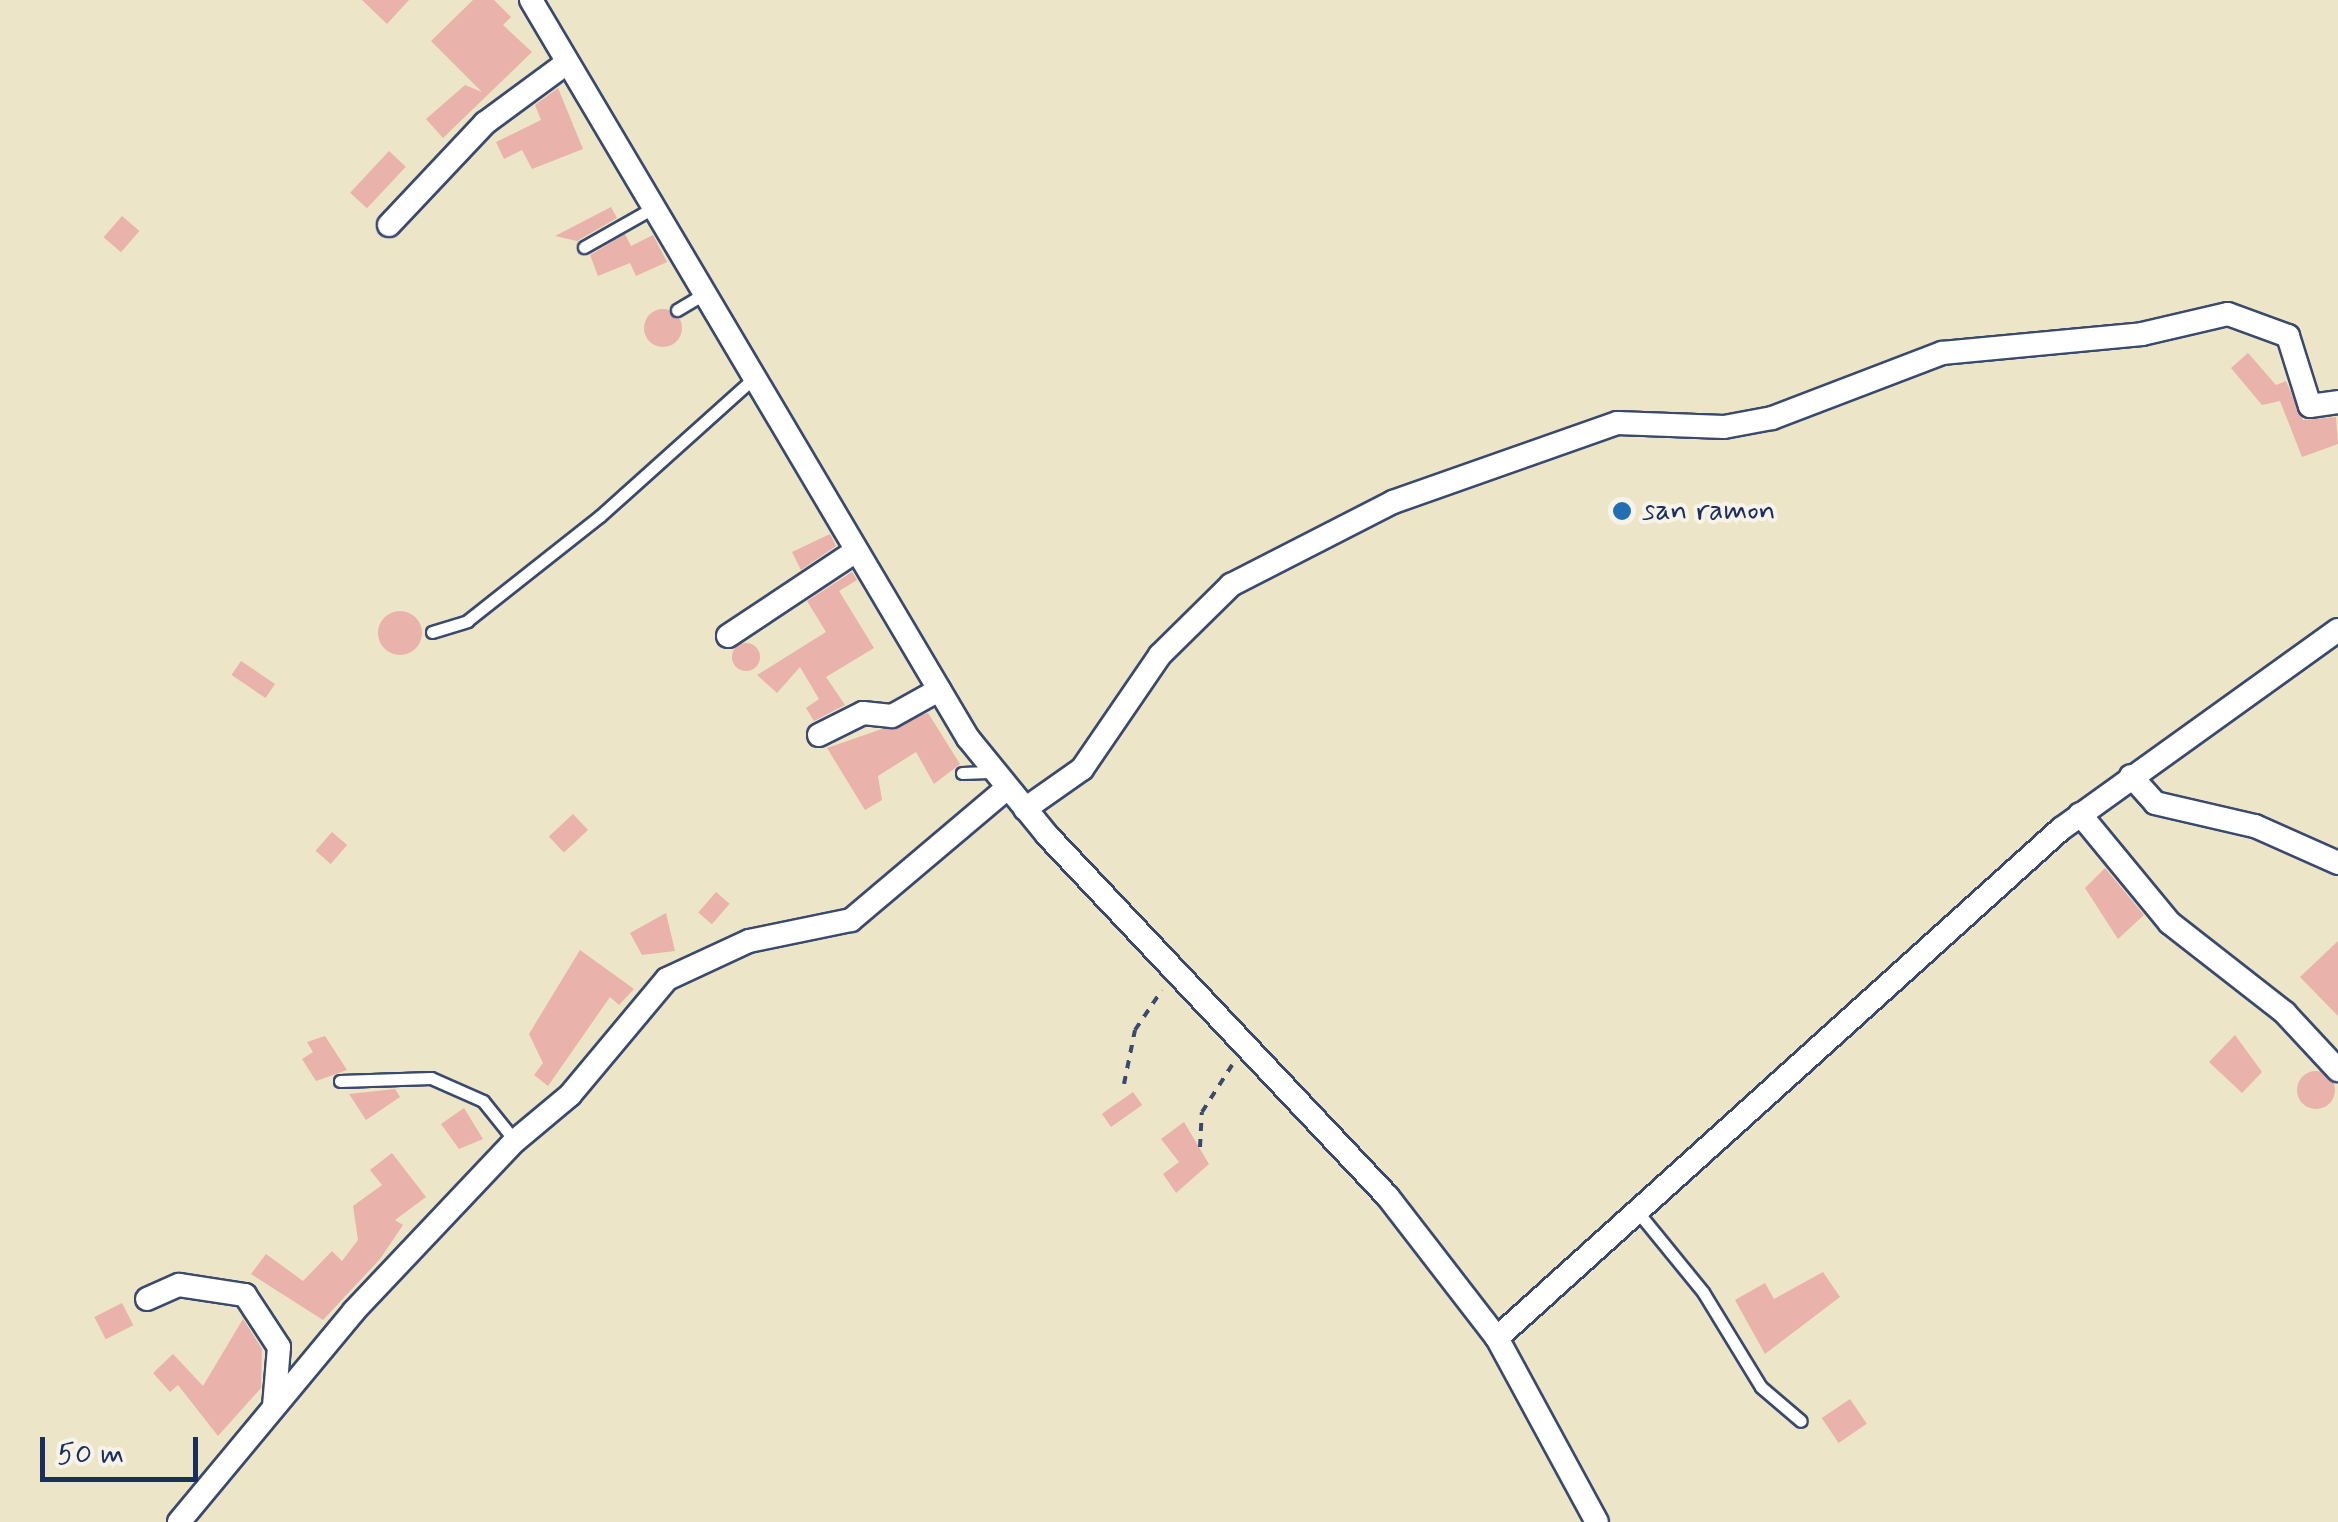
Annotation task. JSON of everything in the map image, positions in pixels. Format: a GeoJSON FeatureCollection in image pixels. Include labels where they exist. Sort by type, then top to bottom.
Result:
{"type":"FeatureCollection","features":[{"type":"Feature","properties":{"kind":"street"},"geometry":{"type":"LineString","coordinates":[[531,0],[564,65],[756,376],[938,690],[1001,780],[1184,970],[1388,1197],[1496,1338],[1597,1522]]}},
{"type":"Feature","properties":{"kind":"street"},"geometry":{"type":"LineString","coordinates":[[389,225],[485,122],[564,65]]}},
{"type":"Feature","properties":{"kind":"street"},"geometry":{"type":"LineString","coordinates":[[1025,809],[1082,769],[1160,655],[1231,585],[1393,502],[1616,423],[1724,427],[1772,418],[1942,353],[2142,334],[2228,314],[2288,336],[2310,406],[2338,402]]}},
{"type":"Feature","properties":{"kind":"street"},"geometry":{"type":"LineString","coordinates":[[728,636],[856,550]]}},
{"type":"Feature","properties":{"kind":"street"},"geometry":{"type":"LineString","coordinates":[[1496,1338],[2080,814],[2338,630]]}},
{"type":"Feature","properties":{"kind":"street"},"geometry":{"type":"LineString","coordinates":[[820,735],[863,713],[892,716],[938,690]]}},
{"type":"Feature","properties":{"kind":"street"},"geometry":{"type":"LineString","coordinates":[[2131,776],[2155,803],[2255,826],[2338,863]]}},
{"type":"Feature","properties":{"kind":"street"},"geometry":{"type":"LineString","coordinates":[[180,1522],[274,1407],[514,1141],[570,1096],[668,979],[749,942],[851,920],[880,904],[1001,780]]}},
{"type":"Feature","properties":{"kind":"street"},"geometry":{"type":"LineString","coordinates":[[2080,814],[2170,922],[2285,1013],[2338,1070]]}},
{"type":"Feature","properties":{"kind":"street"},"geometry":{"type":"LineString","coordinates":[[148,1298],[179,1286],[245,1296],[279,1348],[274,1407]]}},
{"type":"Feature","properties":{"kind":"lane"},"geometry":{"type":"LineString","coordinates":[[584,247],[653,208]]}},
{"type":"Feature","properties":{"kind":"lane"},"geometry":{"type":"LineString","coordinates":[[676,310],[705,293]]}},
{"type":"Feature","properties":{"kind":"lane"},"geometry":{"type":"LineString","coordinates":[[432,632],[466,621],[600,516],[756,376]]}},
{"type":"Feature","properties":{"kind":"lane"},"geometry":{"type":"LineString","coordinates":[[962,774],[1001,780]]}},
{"type":"Feature","properties":{"kind":"lane"},"geometry":{"type":"LineString","coordinates":[[340,1081],[431,1078],[484,1101],[514,1141]]}},
{"type":"Feature","properties":{"kind":"lane"},"geometry":{"type":"LineString","coordinates":[[1637,1211],[1704,1292],[1762,1388],[1801,1421]]}},
{"type":"Feature","properties":{"kind":"path"},"geometry":{"type":"LineString","coordinates":[[1124,1084],[1142,1012],[1184,970]]}},
{"type":"Feature","properties":{"kind":"path"},"geometry":{"type":"LineString","coordinates":[[1200,1147],[1212,1090],[1252,1050]]}},
{"type":"Feature","properties":{"kind":"building"},"geometry":{"type":"Polygon","coordinates":[[[362,0],[409,0],[387,24],[362,0]]]}},
{"type":"Feature","properties":{"kind":"building"},"geometry":{"type":"Polygon","coordinates":[[[473,0],[494,0],[511,17],[503,25],[532,52],[443,138],[426,119],[465,85],[482,92],[431,41],[473,0]]]}},
{"type":"Feature","properties":{"kind":"building"},"geometry":{"type":"Polygon","coordinates":[[[558,88],[583,149],[532,169],[522,150],[504,159],[496,142],[541,120],[535,105],[558,88]]]}},
{"type":"Feature","properties":{"kind":"building"},"geometry":{"type":"Polygon","coordinates":[[[389,151],[406,167],[367,208],[350,193],[389,151]]]}},
{"type":"Feature","properties":{"kind":"building"},"geometry":{"type":"Polygon","coordinates":[[[611,207],[617,218],[577,241],[555,236],[611,207]]]}},
{"type":"Feature","properties":{"kind":"building"},"geometry":{"type":"Polygon","coordinates":[[[122,216],[139,231],[121,252],[104,237],[122,216]]]}},
{"type":"Feature","properties":{"kind":"building"},"geometry":{"type":"Polygon","coordinates":[[[625,234],[631,246],[653,235],[667,262],[636,276],[630,263],[598,276],[590,255],[625,234]]]}},
{"type":"Feature","properties":{"kind":"building"},"geometry":{"type":"Polygon","coordinates":[[[663,309],[676,315],[682,328],[676,341],[663,347],[650,341],[644,328],[650,315],[663,309]]]}},
{"type":"Feature","properties":{"kind":"building"},"geometry":{"type":"Polygon","coordinates":[[[2248,353],[2276,385],[2286,381],[2303,420],[2336,417],[2338,444],[2302,457],[2280,401],[2262,405],[2231,368],[2248,353]]]}},
{"type":"Feature","properties":{"kind":"building"},"geometry":{"type":"Polygon","coordinates":[[[830,534],[836,546],[801,570],[792,552],[830,534]]]}},
{"type":"Feature","properties":{"kind":"building"},"geometry":{"type":"Polygon","coordinates":[[[852,572],[857,580],[839,591],[874,648],[826,677],[845,705],[814,721],[806,708],[819,699],[800,667],[777,693],[757,675],[826,632],[807,601],[852,572]]]}},
{"type":"Feature","properties":{"kind":"building"},"geometry":{"type":"Polygon","coordinates":[[[400,611],[416,617],[422,633],[416,649],[400,655],[384,649],[378,633],[384,617],[400,611]]]}},
{"type":"Feature","properties":{"kind":"building"},"geometry":{"type":"Polygon","coordinates":[[[746,643],[756,647],[760,657],[756,667],[746,671],[736,667],[732,657],[736,647],[746,643]]]}},
{"type":"Feature","properties":{"kind":"building"},"geometry":{"type":"Polygon","coordinates":[[[241,661],[275,684],[265,698],[231,675],[241,661]]]}},
{"type":"Feature","properties":{"kind":"building"},"geometry":{"type":"Polygon","coordinates":[[[928,713],[960,764],[934,784],[916,752],[878,776],[882,800],[865,810],[827,748],[928,713]]]}},
{"type":"Feature","properties":{"kind":"building"},"geometry":{"type":"Polygon","coordinates":[[[573,814],[588,830],[564,853],[549,837],[573,814]]]}},
{"type":"Feature","properties":{"kind":"building"},"geometry":{"type":"Polygon","coordinates":[[[332,832],[347,845],[331,864],[316,851],[332,832]]]}},
{"type":"Feature","properties":{"kind":"building"},"geometry":{"type":"Polygon","coordinates":[[[2105,868],[2144,915],[2118,939],[2085,888],[2105,868]]]}},
{"type":"Feature","properties":{"kind":"building"},"geometry":{"type":"Polygon","coordinates":[[[716,892],[730,904],[712,924],[698,912],[716,892]]]}},
{"type":"Feature","properties":{"kind":"building"},"geometry":{"type":"Polygon","coordinates":[[[666,913],[675,951],[642,955],[630,933],[666,913]]]}},
{"type":"Feature","properties":{"kind":"building"},"geometry":{"type":"Polygon","coordinates":[[[2338,941],[2338,1016],[2300,977],[2338,941]]]}},
{"type":"Feature","properties":{"kind":"building"},"geometry":{"type":"Polygon","coordinates":[[[580,950],[634,989],[619,1005],[610,997],[548,1086],[534,1075],[543,1063],[529,1034],[580,950]]]}},
{"type":"Feature","properties":{"kind":"building"},"geometry":{"type":"Polygon","coordinates":[[[2235,1035],[2262,1072],[2242,1093],[2209,1062],[2235,1035]]]}},
{"type":"Feature","properties":{"kind":"building"},"geometry":{"type":"Polygon","coordinates":[[[325,1036],[347,1070],[316,1081],[302,1059],[313,1052],[307,1042],[325,1036]]]}},
{"type":"Feature","properties":{"kind":"building"},"geometry":{"type":"Polygon","coordinates":[[[2316,1071],[2330,1076],[2335,1090],[2330,1104],[2316,1109],[2302,1104],[2297,1090],[2302,1076],[2316,1071]]]}},
{"type":"Feature","properties":{"kind":"building"},"geometry":{"type":"Polygon","coordinates":[[[395,1089],[400,1097],[366,1120],[349,1094],[395,1089]]]}},
{"type":"Feature","properties":{"kind":"building"},"geometry":{"type":"Polygon","coordinates":[[[1133,1092],[1142,1105],[1111,1127],[1102,1114],[1133,1092]]]}},
{"type":"Feature","properties":{"kind":"building"},"geometry":{"type":"Polygon","coordinates":[[[464,1108],[483,1139],[459,1149],[441,1124],[464,1108]]]}},
{"type":"Feature","properties":{"kind":"building"},"geometry":{"type":"Polygon","coordinates":[[[1184,1122],[1209,1164],[1176,1193],[1163,1174],[1179,1162],[1161,1139],[1184,1122]]]}},
{"type":"Feature","properties":{"kind":"building"},"geometry":{"type":"Polygon","coordinates":[[[392,1153],[426,1197],[395,1220],[403,1225],[380,1259],[323,1320],[251,1274],[266,1254],[303,1281],[332,1251],[342,1261],[358,1240],[353,1206],[382,1185],[370,1170],[392,1153]]]}},
{"type":"Feature","properties":{"kind":"building"},"geometry":{"type":"Polygon","coordinates":[[[1823,1272],[1840,1297],[1765,1354],[1735,1300],[1765,1283],[1774,1299],[1823,1272]]]}},
{"type":"Feature","properties":{"kind":"building"},"geometry":{"type":"Polygon","coordinates":[[[122,1303],[133,1325],[106,1339],[94,1317],[122,1303]]]}},
{"type":"Feature","properties":{"kind":"building"},"geometry":{"type":"Polygon","coordinates":[[[243,1319],[262,1349],[261,1388],[218,1436],[178,1385],[170,1392],[153,1373],[173,1354],[203,1386],[243,1319]]]}},
{"type":"Feature","properties":{"kind":"building"},"geometry":{"type":"Polygon","coordinates":[[[1850,1399],[1867,1424],[1839,1443],[1822,1418],[1850,1399]]]}},
{"type":"Feature","properties":{"kind":"place","name":"san ramon"},"geometry":{"type":"Point","coordinates":[1622,511]}}]}
